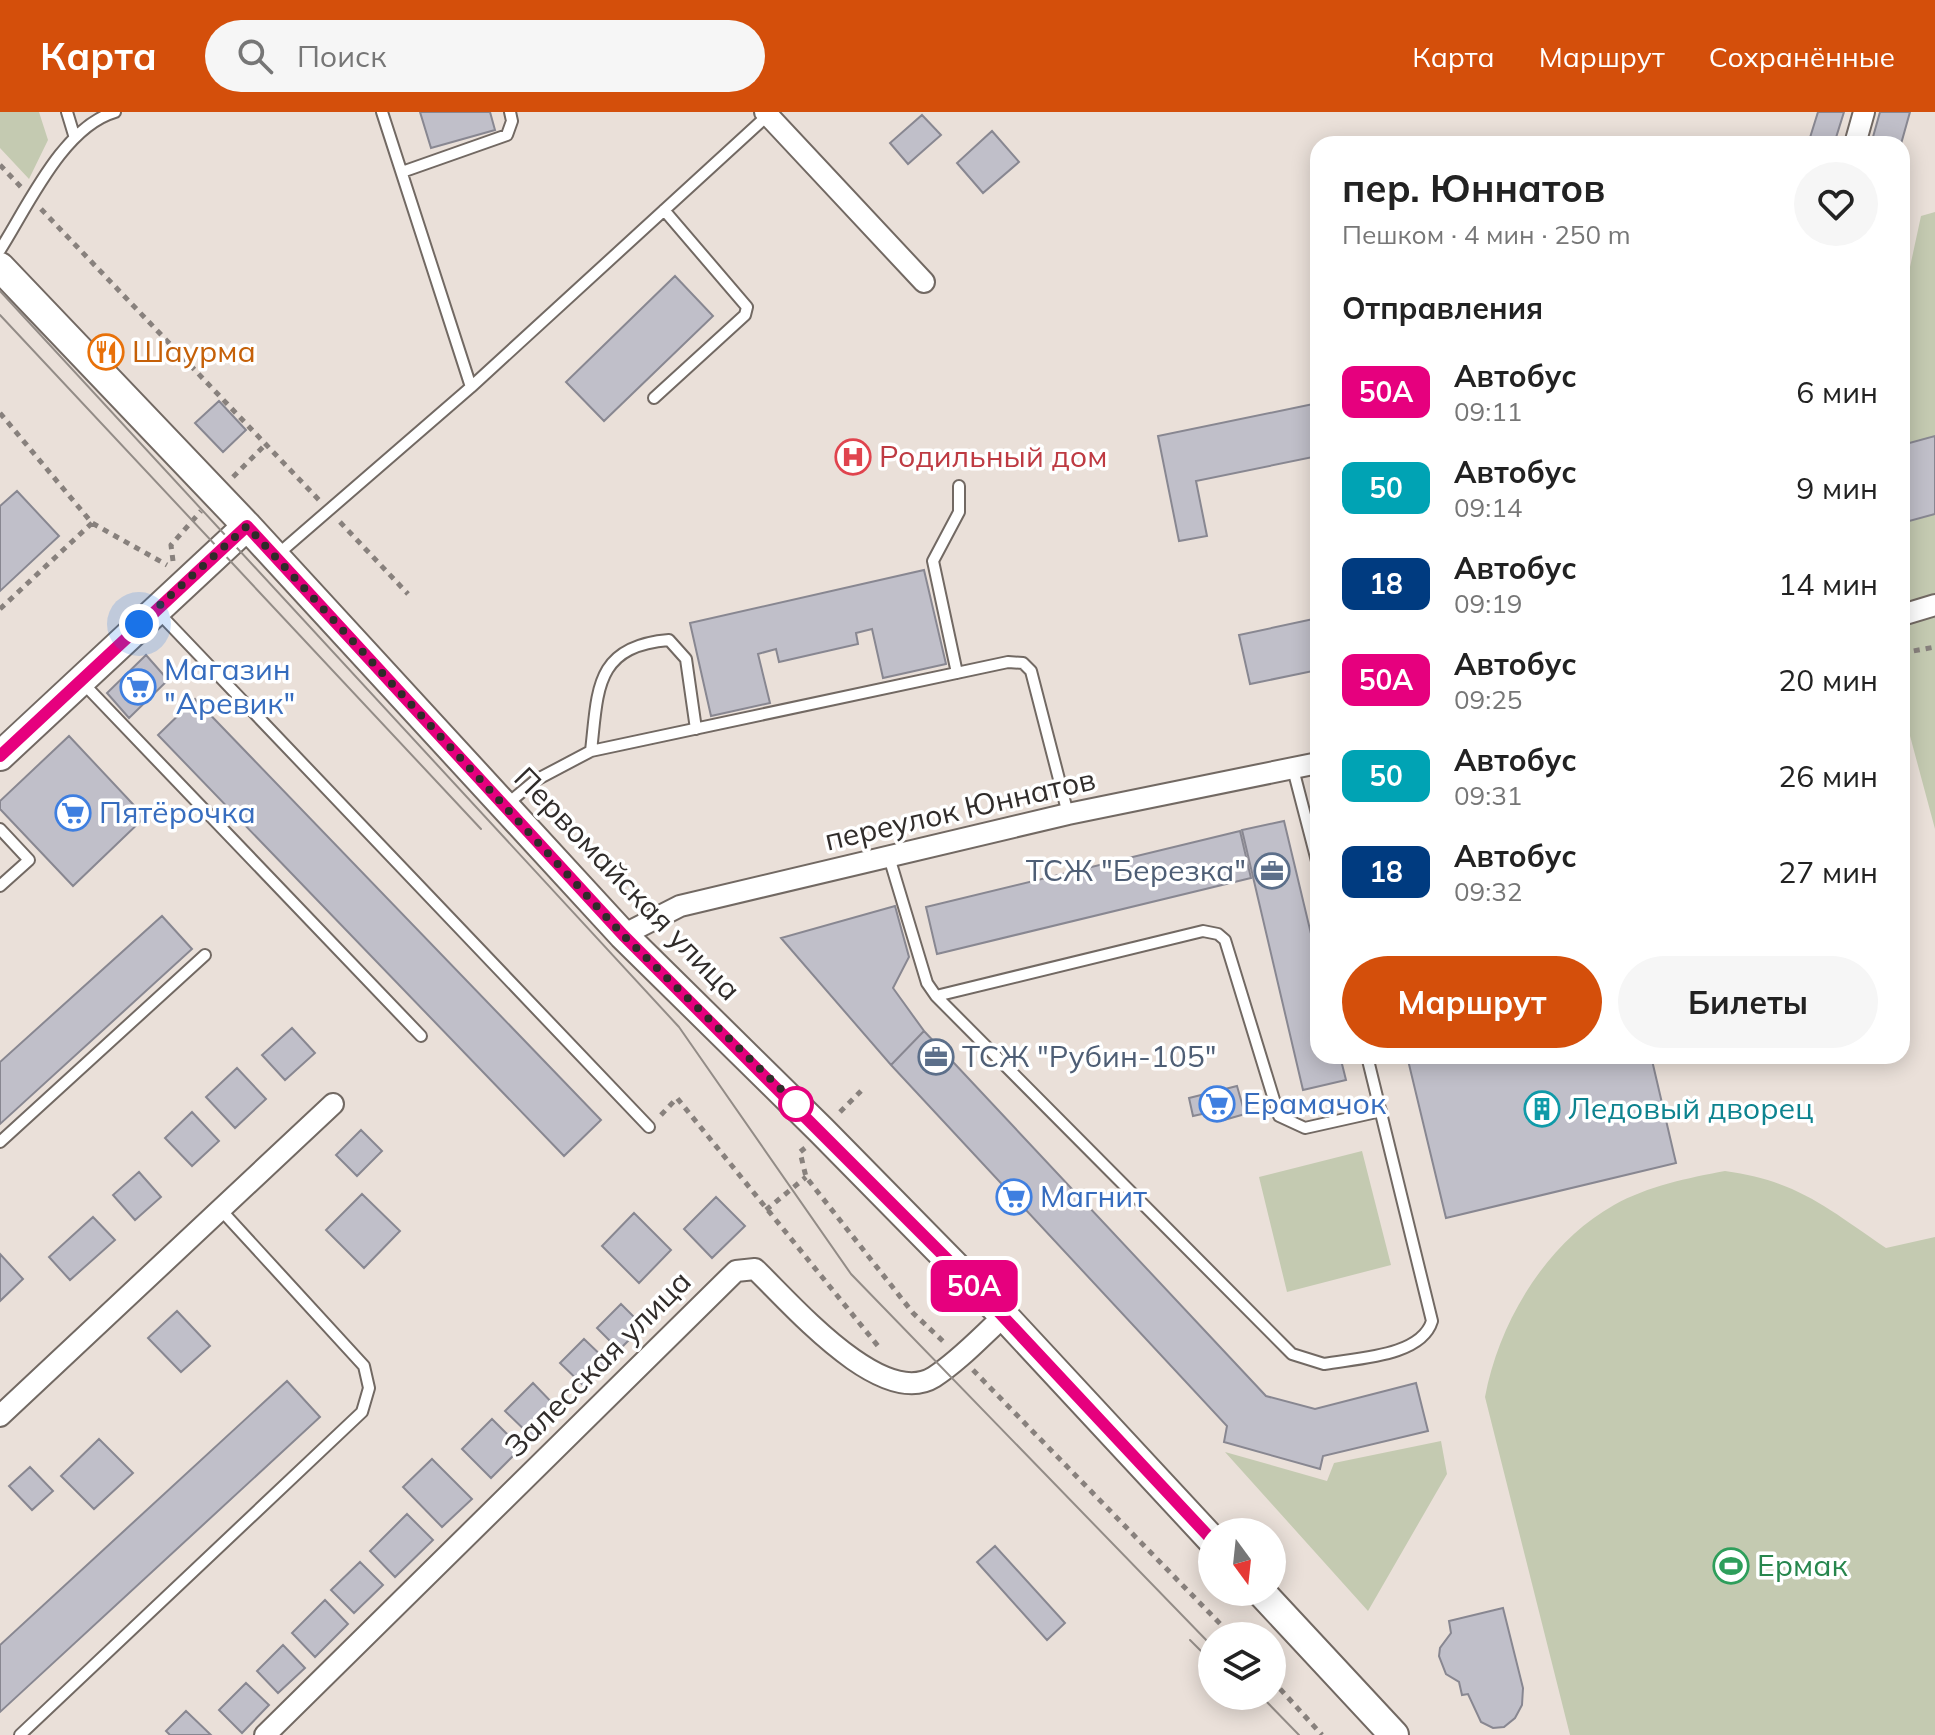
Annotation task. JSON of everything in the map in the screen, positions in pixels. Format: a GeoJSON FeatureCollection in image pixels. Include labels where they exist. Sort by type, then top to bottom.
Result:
{"type":"FeatureCollection","features":[{"type":"Feature","properties":{"kind":"main road","name":"Первомайская улица"},"geometry":{"type":"LineString","coordinates":[[0,267],[247,526],[623,935],[1004,1316],[1198,1525]]}},
{"type":"Feature","properties":{"kind":"main road"},"geometry":{"type":"LineString","coordinates":[[0,756],[247,526]]}},
{"type":"Feature","properties":{"kind":"main road"},"geometry":{"type":"LineString","coordinates":[[1274,1606],[1394,1735]]}},
{"type":"Feature","properties":{"kind":"street"},"geometry":{"type":"LineString","coordinates":[[1857,136],[1864,112]]}},
{"type":"Feature","properties":{"kind":"street"},"geometry":{"type":"LineString","coordinates":[[766,114],[924,282]]}},
{"type":"Feature","properties":{"kind":"street"},"geometry":{"type":"LineString","coordinates":[[1910,613],[1935,605]]}},
{"type":"Feature","properties":{"kind":"street","name":"переулок Юннатов"},"geometry":{"type":"LineString","coordinates":[[623,935],[680,906],[1068,814],[1310,765]]}},
{"type":"Feature","properties":{"kind":"street"},"geometry":{"type":"LineString","coordinates":[[0,1416],[333,1104]]}},
{"type":"Feature","properties":{"kind":"street","name":"Залесская улица"},"geometry":{"type":"LineString","coordinates":[[265,1735],[736,1271],[755,1269],[855,1363],[910,1384],[933,1378],[1004,1316]]}},
{"type":"Feature","properties":{"kind":"lane"},"geometry":{"type":"LineString","coordinates":[[67,112],[74,135]]}},
{"type":"Feature","properties":{"kind":"lane"},"geometry":{"type":"LineString","coordinates":[[0,250],[74,135],[97,117],[115,112]]}},
{"type":"Feature","properties":{"kind":"lane"},"geometry":{"type":"LineString","coordinates":[[382,112],[471,387]]}},
{"type":"Feature","properties":{"kind":"lane"},"geometry":{"type":"LineString","coordinates":[[402,172],[507,135],[512,121],[510,112]]}},
{"type":"Feature","properties":{"kind":"lane"},"geometry":{"type":"LineString","coordinates":[[275,557],[471,387],[766,114]]}},
{"type":"Feature","properties":{"kind":"lane"},"geometry":{"type":"LineString","coordinates":[[654,398],[745,315],[747,307],[664,210]]}},
{"type":"Feature","properties":{"kind":"lane"},"geometry":{"type":"LineString","coordinates":[[957,673],[933,561],[959,512],[959,486]]}},
{"type":"Feature","properties":{"kind":"lane"},"geometry":{"type":"LineString","coordinates":[[156,609],[649,1127]]}},
{"type":"Feature","properties":{"kind":"lane"},"geometry":{"type":"LineString","coordinates":[[591,751],[599,680],[619,656],[644,642],[669,640],[686,659],[696,729]]}},
{"type":"Feature","properties":{"kind":"lane"},"geometry":{"type":"LineString","coordinates":[[505,806],[536,780],[591,751],[1008,662],[1023,663],[1031,671],[1068,814]]}},
{"type":"Feature","properties":{"kind":"lane"},"geometry":{"type":"LineString","coordinates":[[80,679],[421,1036]]}},
{"type":"Feature","properties":{"kind":"lane"},"geometry":{"type":"LineString","coordinates":[[1293,769],[1310,834]]}},
{"type":"Feature","properties":{"kind":"lane"},"geometry":{"type":"LineString","coordinates":[[0,829],[29,860],[0,886]]}},
{"type":"Feature","properties":{"kind":"lane"},"geometry":{"type":"LineString","coordinates":[[889,857],[927,983],[936,996],[1292,1354],[1310,1363],[1324,1364],[1411,1346],[1428,1333],[1432,1321],[1369,1064]]}},
{"type":"Feature","properties":{"kind":"lane"},"geometry":{"type":"LineString","coordinates":[[936,996],[1203,931],[1218,934],[1225,940],[1279,1116],[1305,1128],[1381,1111]]}},
{"type":"Feature","properties":{"kind":"lane"},"geometry":{"type":"LineString","coordinates":[[0,1142],[205,955]]}},
{"type":"Feature","properties":{"kind":"lane"},"geometry":{"type":"LineString","coordinates":[[20,1735],[362,1412],[369,1388],[364,1366],[221,1210]]}},
{"type":"Feature","properties":{"kind":"path"},"geometry":{"type":"LineString","coordinates":[[0,165],[408,594]]}},
{"type":"Feature","properties":{"kind":"path"},"geometry":{"type":"LineString","coordinates":[[0,413],[92,523],[174,570]]}},
{"type":"Feature","properties":{"kind":"path"},"geometry":{"type":"LineString","coordinates":[[0,609],[92,523]]}},
{"type":"Feature","properties":{"kind":"path"},"geometry":{"type":"LineString","coordinates":[[1910,652],[1935,647]]}},
{"type":"Feature","properties":{"kind":"path"},"geometry":{"type":"LineString","coordinates":[[649,1127],[677,1098],[881,1349]]}},
{"type":"Feature","properties":{"kind":"path"},"geometry":{"type":"LineString","coordinates":[[766,1210],[806,1177]]}},
{"type":"Feature","properties":{"kind":"path"},"geometry":{"type":"LineString","coordinates":[[1286,1695],[1322,1735]]}},
{"type":"Feature","properties":{"kind":"green space"},"geometry":{"type":"Polygon","coordinates":[[[0,112],[39,112],[48,140],[29,179],[0,148],[0,112]]]}},
{"type":"Feature","properties":{"kind":"green space"},"geometry":{"type":"Polygon","coordinates":[[[1935,212],[1935,829],[1910,736],[1910,267],[1921,216],[1935,212]]]}},
{"type":"Feature","properties":{"kind":"green space"},"geometry":{"type":"Polygon","coordinates":[[[1362,1151],[1391,1265],[1287,1292],[1259,1177],[1362,1151]]]}},
{"type":"Feature","properties":{"kind":"green space","name":"Ермак"},"geometry":{"type":"Polygon","coordinates":[[[1725,1171],[1773,1182],[1811,1198],[1886,1248],[1935,1237],[1935,1735],[1570,1735],[1485,1397],[1492,1369],[1514,1313],[1529,1287],[1567,1240],[1614,1205],[1640,1193],[1725,1171]]]}},
{"type":"Feature","properties":{"kind":"green space"},"geometry":{"type":"Polygon","coordinates":[[[1441,1441],[1447,1474],[1368,1611],[1225,1452],[1327,1481],[1334,1463],[1441,1441]]]}},
{"type":"Feature","properties":{"kind":"building"},"geometry":{"type":"Polygon","coordinates":[[[420,112],[490,112],[495,130],[431,148],[420,112]]]}},
{"type":"Feature","properties":{"kind":"building"},"geometry":{"type":"Polygon","coordinates":[[[1818,112],[1844,112],[1836,136],[1810,136],[1818,112]]]}},
{"type":"Feature","properties":{"kind":"building"},"geometry":{"type":"Polygon","coordinates":[[[1880,112],[1910,112],[1903,136],[1873,136],[1880,112]]]}},
{"type":"Feature","properties":{"kind":"building"},"geometry":{"type":"Polygon","coordinates":[[[922,115],[941,135],[908,164],[890,143],[922,115]]]}},
{"type":"Feature","properties":{"kind":"building"},"geometry":{"type":"Polygon","coordinates":[[[992,131],[1019,162],[983,193],[957,163],[992,131]]]}},
{"type":"Feature","properties":{"kind":"building"},"geometry":{"type":"Polygon","coordinates":[[[675,276],[713,316],[604,421],[566,382],[675,276]]]}},
{"type":"Feature","properties":{"kind":"building"},"geometry":{"type":"Polygon","coordinates":[[[219,401],[246,430],[223,452],[195,423],[219,401]]]}},
{"type":"Feature","properties":{"kind":"building"},"geometry":{"type":"Polygon","coordinates":[[[1310,405],[1310,458],[1196,481],[1207,536],[1179,541],[1158,436],[1310,405]]]}},
{"type":"Feature","properties":{"kind":"building"},"geometry":{"type":"Polygon","coordinates":[[[1935,436],[1935,514],[1910,521],[1910,443],[1935,436]]]}},
{"type":"Feature","properties":{"kind":"building"},"geometry":{"type":"Polygon","coordinates":[[[17,491],[59,536],[0,591],[0,506],[17,491]]]}},
{"type":"Feature","properties":{"kind":"building"},"geometry":{"type":"Polygon","coordinates":[[[924,570],[946,664],[883,678],[872,629],[856,633],[858,644],[779,662],[776,649],[758,654],[770,703],[711,716],[690,623],[924,570]]]}},
{"type":"Feature","properties":{"kind":"building"},"geometry":{"type":"Polygon","coordinates":[[[1310,620],[1310,672],[1250,684],[1239,635],[1310,620]]]}},
{"type":"Feature","properties":{"kind":"building","name":"Магазин \"Аревик\""},"geometry":{"type":"Polygon","coordinates":[[[146,655],[168,680],[129,718],[107,693],[146,655]]]}},
{"type":"Feature","properties":{"kind":"building"},"geometry":{"type":"Polygon","coordinates":[[[195,699],[601,1120],[564,1156],[158,735],[195,699]]]}},
{"type":"Feature","properties":{"kind":"building","name":"Пятёрочка"},"geometry":{"type":"Polygon","coordinates":[[[69,736],[145,817],[73,886],[0,809],[0,801],[69,736]]]}},
{"type":"Feature","properties":{"kind":"building"},"geometry":{"type":"Polygon","coordinates":[[[1284,821],[1310,930],[1310,1064],[1342,1064],[1346,1080],[1303,1090],[1242,830],[1284,821]]]}},
{"type":"Feature","properties":{"kind":"building"},"geometry":{"type":"Polygon","coordinates":[[[1240,831],[1251,878],[937,954],[926,907],[1240,831]]]}},
{"type":"Feature","properties":{"kind":"building"},"geometry":{"type":"Polygon","coordinates":[[[895,906],[909,957],[893,988],[924,1031],[891,1065],[781,938],[895,906]]]}},
{"type":"Feature","properties":{"kind":"building"},"geometry":{"type":"Polygon","coordinates":[[[162,916],[192,949],[0,1124],[0,1062],[162,916]]]}},
{"type":"Feature","properties":{"kind":"building"},"geometry":{"type":"Polygon","coordinates":[[[292,1028],[315,1053],[285,1080],[262,1055],[292,1028]]]}},
{"type":"Feature","properties":{"kind":"building"},"geometry":{"type":"Polygon","coordinates":[[[924,1031],[1266,1396],[1315,1409],[1416,1383],[1428,1431],[1323,1456],[1320,1469],[1224,1442],[1227,1426],[891,1065],[924,1031]]]}},
{"type":"Feature","properties":{"kind":"building","name":"Ледовый дворец"},"geometry":{"type":"Polygon","coordinates":[[[1409,1064],[1653,1064],[1676,1163],[1446,1218],[1409,1064]]]}},
{"type":"Feature","properties":{"kind":"building"},"geometry":{"type":"Polygon","coordinates":[[[237,1068],[266,1099],[235,1128],[206,1097],[237,1068]]]}},
{"type":"Feature","properties":{"kind":"building","name":"Ерамачок"},"geometry":{"type":"Polygon","coordinates":[[[1237,1086],[1245,1114],[1224,1120],[1220,1110],[1193,1116],[1189,1098],[1237,1086]]]}},
{"type":"Feature","properties":{"kind":"building"},"geometry":{"type":"Polygon","coordinates":[[[192,1112],[219,1141],[192,1166],[165,1138],[192,1112]]]}},
{"type":"Feature","properties":{"kind":"building"},"geometry":{"type":"Polygon","coordinates":[[[361,1130],[382,1151],[357,1176],[336,1155],[361,1130]]]}},
{"type":"Feature","properties":{"kind":"building"},"geometry":{"type":"Polygon","coordinates":[[[139,1172],[161,1197],[135,1220],[113,1195],[139,1172]]]}},
{"type":"Feature","properties":{"kind":"building"},"geometry":{"type":"Polygon","coordinates":[[[362,1194],[400,1231],[364,1268],[326,1230],[362,1194]]]}},
{"type":"Feature","properties":{"kind":"building"},"geometry":{"type":"Polygon","coordinates":[[[716,1197],[745,1226],[712,1258],[684,1229],[716,1197]]]}},
{"type":"Feature","properties":{"kind":"building"},"geometry":{"type":"Polygon","coordinates":[[[634,1213],[671,1250],[639,1283],[602,1246],[634,1213]]]}},
{"type":"Feature","properties":{"kind":"building"},"geometry":{"type":"Polygon","coordinates":[[[93,1217],[115,1240],[70,1280],[49,1257],[93,1217]]]}},
{"type":"Feature","properties":{"kind":"building"},"geometry":{"type":"Polygon","coordinates":[[[0,1254],[23,1279],[0,1301],[0,1254]]]}},
{"type":"Feature","properties":{"kind":"building"},"geometry":{"type":"Polygon","coordinates":[[[621,1304],[643,1326],[619,1350],[597,1328],[621,1304]]]}},
{"type":"Feature","properties":{"kind":"building"},"geometry":{"type":"Polygon","coordinates":[[[177,1311],[210,1346],[181,1372],[148,1338],[177,1311]]]}},
{"type":"Feature","properties":{"kind":"building"},"geometry":{"type":"Polygon","coordinates":[[[584,1339],[608,1362],[584,1386],[560,1363],[584,1339]]]}},
{"type":"Feature","properties":{"kind":"building"},"geometry":{"type":"Polygon","coordinates":[[[287,1381],[320,1417],[0,1712],[0,1645],[287,1381]]]}},
{"type":"Feature","properties":{"kind":"building"},"geometry":{"type":"Polygon","coordinates":[[[533,1383],[560,1411],[533,1438],[505,1411],[533,1383]]]}},
{"type":"Feature","properties":{"kind":"building"},"geometry":{"type":"Polygon","coordinates":[[[492,1419],[521,1448],[491,1478],[462,1449],[492,1419]]]}},
{"type":"Feature","properties":{"kind":"building"},"geometry":{"type":"Polygon","coordinates":[[[99,1439],[133,1473],[94,1509],[61,1476],[99,1439]]]}},
{"type":"Feature","properties":{"kind":"building"},"geometry":{"type":"Polygon","coordinates":[[[432,1459],[472,1499],[442,1527],[403,1487],[432,1459]]]}},
{"type":"Feature","properties":{"kind":"building"},"geometry":{"type":"Polygon","coordinates":[[[30,1467],[53,1491],[32,1510],[9,1486],[30,1467]]]}},
{"type":"Feature","properties":{"kind":"building"},"geometry":{"type":"Polygon","coordinates":[[[407,1514],[433,1540],[395,1577],[370,1551],[407,1514]]]}},
{"type":"Feature","properties":{"kind":"building"},"geometry":{"type":"Polygon","coordinates":[[[995,1546],[1065,1623],[1047,1640],[977,1562],[995,1546]]]}},
{"type":"Feature","properties":{"kind":"building"},"geometry":{"type":"Polygon","coordinates":[[[360,1562],[383,1585],[354,1613],[331,1590],[360,1562]]]}},
{"type":"Feature","properties":{"kind":"building"},"geometry":{"type":"Polygon","coordinates":[[[325,1600],[348,1624],[315,1657],[292,1633],[325,1600]]]}},
{"type":"Feature","properties":{"kind":"building"},"geometry":{"type":"Polygon","coordinates":[[[1503,1608],[1523,1688],[1522,1705],[1515,1718],[1504,1727],[1493,1728],[1481,1722],[1468,1694],[1462,1695],[1459,1682],[1446,1674],[1439,1656],[1440,1648],[1451,1633],[1449,1621],[1503,1608]]]}},
{"type":"Feature","properties":{"kind":"building"},"geometry":{"type":"Polygon","coordinates":[[[283,1645],[305,1668],[278,1693],[257,1671],[283,1645]]]}},
{"type":"Feature","properties":{"kind":"building"},"geometry":{"type":"Polygon","coordinates":[[[246,1683],[269,1705],[242,1733],[219,1710],[246,1683]]]}},
{"type":"Feature","properties":{"kind":"building"},"geometry":{"type":"Polygon","coordinates":[[[186,1711],[211,1735],[170,1735],[166,1731],[186,1711]]]}},
{"type":"Feature","properties":{"kind":"tram line"},"geometry":{"type":"LineString","coordinates":[[0,291],[679,1027],[851,1274],[1198,1632]]}},
{"type":"Feature","properties":{"kind":"tram line"},"geometry":{"type":"LineString","coordinates":[[0,315],[481,829]]}},
{"type":"Feature","properties":{"kind":"tram line"},"geometry":{"type":"LineString","coordinates":[[1190,1640],[1198,1648]]}},
{"type":"Feature","properties":{"kind":"tram line"},"geometry":{"type":"LineString","coordinates":[[1275,1710],[1299,1735]]}},
{"type":"Feature","properties":{"kind":"bus line","name":"50А"},"geometry":{"type":"LineString","coordinates":[[0,756],[247,526],[623,935],[982,1294],[1198,1525]]}},
{"type":"Feature","properties":{"kind":"place","name":"Шаурма"},"geometry":{"type":"Point","coordinates":[106,352]}},
{"type":"Feature","properties":{"kind":"place","name":"Родильный дом"},"geometry":{"type":"Point","coordinates":[853,457]}},
{"type":"Feature","properties":{"kind":"place","name":"Магазин \"Аревик\""},"geometry":{"type":"Point","coordinates":[138,687]}},
{"type":"Feature","properties":{"kind":"place","name":"Пятёрочка"},"geometry":{"type":"Point","coordinates":[73,813]}},
{"type":"Feature","properties":{"kind":"place","name":"ТСЖ \"Березка\""},"geometry":{"type":"Point","coordinates":[1272,871]}},
{"type":"Feature","properties":{"kind":"place","name":"ТСЖ \"Рубин-105\""},"geometry":{"type":"Point","coordinates":[936,1057]}},
{"type":"Feature","properties":{"kind":"place","name":"Ерамачок"},"geometry":{"type":"Point","coordinates":[1217,1104]}},
{"type":"Feature","properties":{"kind":"place","name":"Ледовый дворец"},"geometry":{"type":"Point","coordinates":[1542,1109]}},
{"type":"Feature","properties":{"kind":"place","name":"Магнит"},"geometry":{"type":"Point","coordinates":[1014,1197]}},
{"type":"Feature","properties":{"kind":"place","name":"Ермак"},"geometry":{"type":"Point","coordinates":[1731,1566]}},
{"type":"Feature","properties":{"kind":"route"},"geometry":{"type":"LineString","coordinates":[[139,624],[247,526],[623,935],[796,1104]]}}]}
